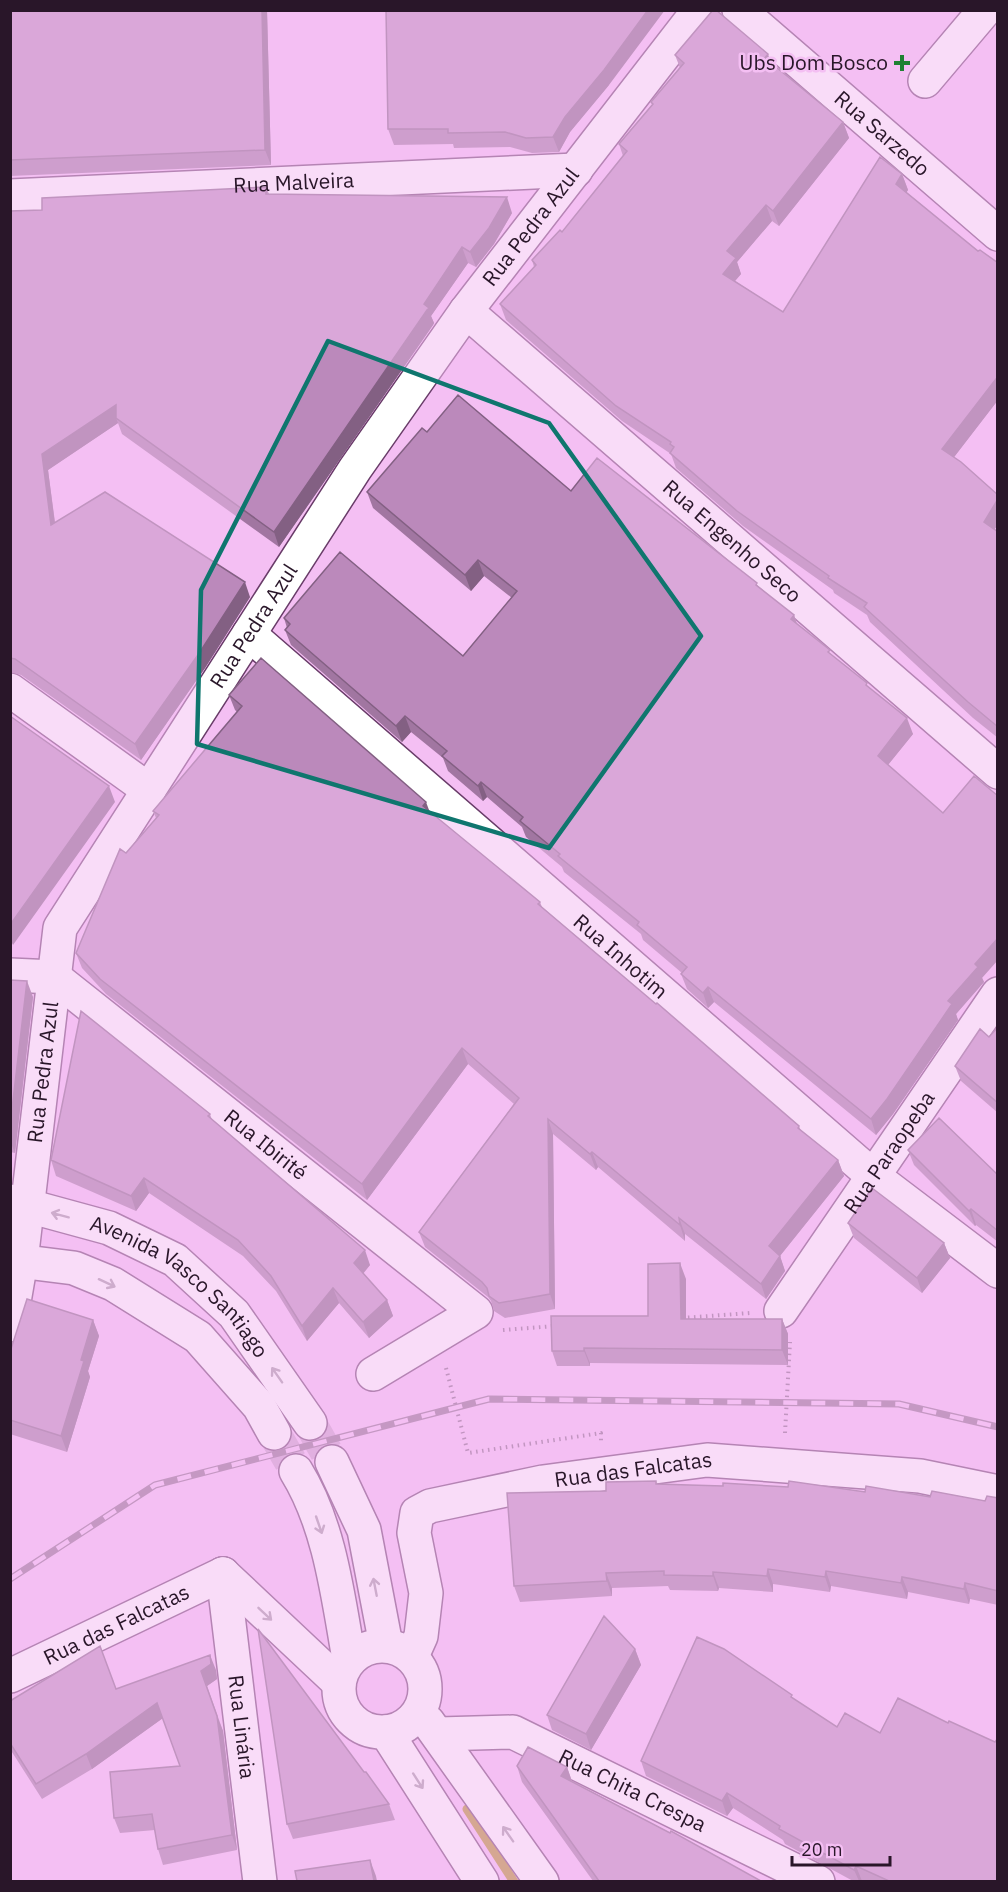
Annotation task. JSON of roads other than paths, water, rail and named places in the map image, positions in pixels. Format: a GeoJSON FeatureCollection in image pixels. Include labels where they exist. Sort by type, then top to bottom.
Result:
{"type":"FeatureCollection","features":[{"type":"Feature","properties":{"kind":"street","name":"Rua Pedra Azul"},"geometry":{"type":"LineString","coordinates":[[10,1325],[19,1203],[60,928],[355,469],[466,311],[699,10]]}},
{"type":"Feature","properties":{"kind":"street","name":"Rua Sarzedo"},"geometry":{"type":"LineString","coordinates":[[739,10],[998,234]]}},
{"type":"Feature","properties":{"kind":"street"},"geometry":{"type":"LineString","coordinates":[[925,81],[985,10]]}},
{"type":"Feature","properties":{"kind":"street","name":"Rua Malveira"},"geometry":{"type":"LineString","coordinates":[[10,196],[576,170]]}},
{"type":"Feature","properties":{"kind":"street","name":"Rua Engenho Seco"},"geometry":{"type":"LineString","coordinates":[[466,311],[998,772]]}},
{"type":"Feature","properties":{"kind":"street","name":"Rua Inhotim"},"geometry":{"type":"LineString","coordinates":[[249,634],[873,1176],[998,1270]]}},
{"type":"Feature","properties":{"kind":"street"},"geometry":{"type":"LineString","coordinates":[[10,690],[149,790]]}},
{"type":"Feature","properties":{"kind":"street"},"geometry":{"type":"LineString","coordinates":[[10,975],[54,977]]}},
{"type":"Feature","properties":{"kind":"street","name":"Rua Ibirité"},"geometry":{"type":"LineString","coordinates":[[54,977],[476,1312],[373,1374]]}},
{"type":"Feature","properties":{"kind":"street","name":"Rua Paraopeba"},"geometry":{"type":"LineString","coordinates":[[787,1302],[998,994]]}},
{"type":"Feature","properties":{"kind":"street","name":"Avenida Vasco Santiago"},"geometry":{"type":"LineString","coordinates":[[19,1203],[109,1228],[175,1260],[234,1314],[310,1423]]}},
{"type":"Feature","properties":{"kind":"street","name":"Avenida Vasco Santiago"},"geometry":{"type":"LineString","coordinates":[[16,1261],[74,1268],[112,1284],[198,1337],[259,1406],[274,1432]]}},
{"type":"Feature","properties":{"kind":"street","name":"Rua das Falcatas"},"geometry":{"type":"LineString","coordinates":[[399,1651],[421,1636],[426,1593],[414,1533],[417,1513],[430,1506],[532,1484],[707,1460],[920,1476],[998,1492]]}},
{"type":"Feature","properties":{"kind":"street"},"geometry":{"type":"LineString","coordinates":[[332,1462],[364,1530],[399,1651]]}},
{"type":"Feature","properties":{"kind":"street"},"geometry":{"type":"LineString","coordinates":[[296,1471],[306,1488],[332,1562],[344,1671],[340,1699],[346,1713],[357,1724],[370,1731],[386,1732],[399,1729],[411,1722],[429,1723]]}},
{"type":"Feature","properties":{"kind":"street"},"geometry":{"type":"LineString","coordinates":[[223,1574],[344,1671]]}},
{"type":"Feature","properties":{"kind":"street","name":"Rua das Falcatas"},"geometry":{"type":"LineString","coordinates":[[10,1676],[223,1574]]}},
{"type":"Feature","properties":{"kind":"street","name":"Rua Linária"},"geometry":{"type":"LineString","coordinates":[[223,1574],[260,1881]]}},
{"type":"Feature","properties":{"kind":"street"},"geometry":{"type":"LineString","coordinates":[[344,1671],[360,1650],[373,1646],[399,1651],[421,1668],[426,1682],[425,1697],[429,1723],[542,1881]]}},
{"type":"Feature","properties":{"kind":"street","name":"Rua Chita Crespa"},"geometry":{"type":"LineString","coordinates":[[429,1723],[513,1732],[818,1881]]}},
{"type":"Feature","properties":{"kind":"street"},"geometry":{"type":"LineString","coordinates":[[386,1732],[482,1881]]}},
{"type":"Feature","properties":{"kind":"waterway"},"geometry":{"type":"LineString","coordinates":[[467,1809],[514,1882]]}},
{"type":"Feature","properties":{"kind":"tunnel"},"geometry":{"type":"LineString","coordinates":[[310,1423],[332,1462]]}},
{"type":"Feature","properties":{"kind":"tunnel"},"geometry":{"type":"LineString","coordinates":[[274,1433],[296,1471]]}},
{"type":"Feature","properties":{"kind":"railway"},"geometry":{"type":"LineString","coordinates":[[10,1579],[155,1485],[489,1399],[899,1404],[998,1427]]}},
{"type":"Feature","properties":{"kind":"place","name":"Ubs Dom Bosco"},"geometry":{"type":"Point","coordinates":[902,63]}}]}
